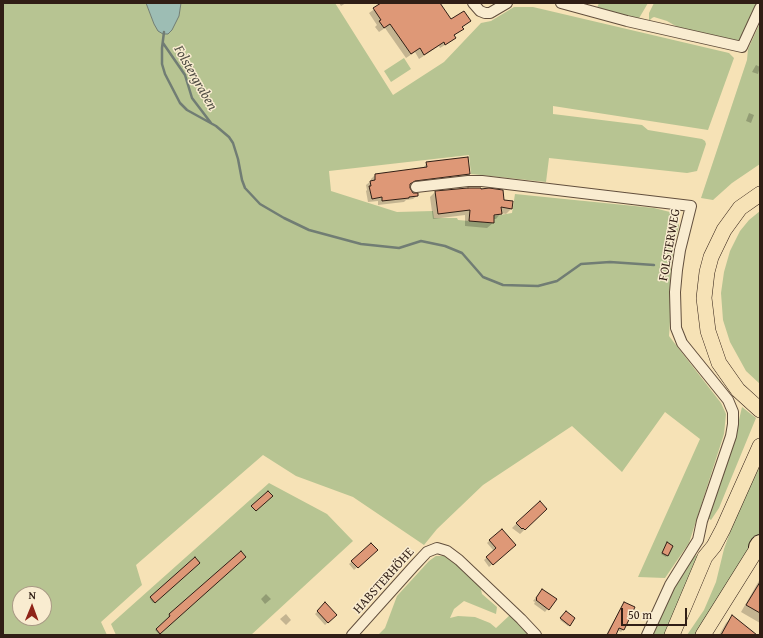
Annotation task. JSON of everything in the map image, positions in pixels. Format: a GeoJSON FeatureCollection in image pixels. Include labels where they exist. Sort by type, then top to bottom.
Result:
{"type":"FeatureCollection","features":[{"type":"Feature","properties":{"kind":"main road"},"geometry":{"type":"LineString","coordinates":[[760,194],[740,208],[728,224],[717,243],[707,272],[704,298],[708,331],[719,363],[738,390],[760,410]]}},
{"type":"Feature","properties":{"kind":"main road"},"geometry":{"type":"LineString","coordinates":[[760,204],[752,210],[734,230],[728,242],[717,271],[713,300],[717,329],[727,357],[742,381],[760,399]]}},
{"type":"Feature","properties":{"kind":"main road"},"geometry":{"type":"LineString","coordinates":[[672,635],[705,557],[714,546],[723,529],[760,446]]}},
{"type":"Feature","properties":{"kind":"main road"},"geometry":{"type":"LineString","coordinates":[[703,635],[759,545]]}},
{"type":"Feature","properties":{"kind":"main road"},"geometry":{"type":"LineString","coordinates":[[679,635],[711,560],[714,546]]}},
{"type":"Feature","properties":{"kind":"street"},"geometry":{"type":"LineString","coordinates":[[473,3],[480,11],[485,13],[490,13],[508,3]]}},
{"type":"Feature","properties":{"kind":"street"},"geometry":{"type":"LineString","coordinates":[[561,3],[742,47],[760,8]]}},
{"type":"Feature","properties":{"kind":"street","name":"FOLSTERWEG"},"geometry":{"type":"LineString","coordinates":[[416,187],[468,181],[482,181],[692,206],[680,250],[677,270],[675,292],[676,328],[682,343],[728,400],[733,412],[731,436],[702,521],[698,540]]}},
{"type":"Feature","properties":{"kind":"street"},"geometry":{"type":"LineString","coordinates":[[647,635],[670,586],[698,540],[714,546]]}},
{"type":"Feature","properties":{"kind":"street","name":"HABSTERHÖHE"},"geometry":{"type":"LineString","coordinates":[[352,635],[427,552],[437,548],[447,551],[459,560],[522,619],[536,635]]}},
{"type":"Feature","properties":{"kind":"green space"},"geometry":{"type":"Polygon","coordinates":[[[3,3],[146,3],[154,24],[179,16],[181,3],[335,3],[393,95],[444,62],[481,23],[491,21],[514,7],[533,7],[729,53],[734,58],[708,130],[553,106],[553,114],[642,125],[648,130],[702,139],[706,144],[697,171],[687,173],[549,158],[546,182],[471,174],[469,155],[329,171],[331,191],[397,212],[433,211],[434,218],[457,218],[458,220],[493,223],[494,216],[512,213],[515,194],[654,208],[670,212],[677,218],[679,226],[671,267],[669,336],[721,403],[726,414],[724,434],[689,543],[665,578],[638,577],[700,439],[665,412],[622,472],[572,426],[483,485],[437,529],[424,545],[353,497],[296,476],[263,455],[136,565],[142,585],[101,622],[107,635],[3,635],[3,3]]]}},
{"type":"Feature","properties":{"kind":"green space"},"geometry":{"type":"Polygon","coordinates":[[[599,3],[648,3],[638,20],[597,8],[599,3]]]}},
{"type":"Feature","properties":{"kind":"green space"},"geometry":{"type":"Polygon","coordinates":[[[654,3],[758,3],[739,42],[681,29],[667,21],[654,17],[649,20],[649,13],[654,3]]]}},
{"type":"Feature","properties":{"kind":"green space"},"geometry":{"type":"Polygon","coordinates":[[[760,23],[760,164],[732,183],[713,200],[701,198],[747,60],[748,49],[760,23]]]}},
{"type":"Feature","properties":{"kind":"green space"},"geometry":{"type":"Polygon","coordinates":[[[404,58],[411,69],[391,82],[384,71],[404,58]]]}},
{"type":"Feature","properties":{"kind":"green space"},"geometry":{"type":"Polygon","coordinates":[[[760,211],[760,384],[746,371],[730,342],[723,320],[721,293],[724,272],[730,251],[740,231],[749,220],[760,211]]]}},
{"type":"Feature","properties":{"kind":"green space"},"geometry":{"type":"Polygon","coordinates":[[[742,407],[756,418],[719,508],[711,520],[708,518],[735,437],[742,407]]]}},
{"type":"Feature","properties":{"kind":"green space"},"geometry":{"type":"Polygon","coordinates":[[[760,465],[760,532],[698,635],[687,635],[704,610],[716,582],[724,549],[733,524],[760,465]]]}},
{"type":"Feature","properties":{"kind":"green space"},"geometry":{"type":"Polygon","coordinates":[[[269,483],[327,514],[353,541],[251,635],[116,635],[111,624],[269,483]]]}},
{"type":"Feature","properties":{"kind":"green space"},"geometry":{"type":"Polygon","coordinates":[[[697,555],[700,557],[669,635],[651,635],[673,588],[691,560],[697,555]]]}},
{"type":"Feature","properties":{"kind":"green space"},"geometry":{"type":"Polygon","coordinates":[[[436,556],[445,556],[457,563],[480,585],[482,594],[497,607],[496,614],[464,601],[454,609],[450,618],[458,616],[475,617],[490,623],[496,628],[510,615],[530,633],[528,635],[378,635],[385,628],[397,596],[429,561],[436,556]]]}},
{"type":"Feature","properties":{"kind":"water"},"geometry":{"type":"Polygon","coordinates":[[[146,3],[181,3],[179,16],[172,30],[168,34],[163,34],[158,31],[146,3]]]}},
{"type":"Feature","properties":{"kind":"building"},"geometry":{"type":"Polygon","coordinates":[[[381,3],[440,3],[451,19],[464,11],[471,21],[462,27],[464,29],[454,35],[456,38],[445,45],[444,42],[424,55],[420,48],[411,54],[390,24],[384,28],[379,21],[381,20],[373,8],[381,3]]]}},
{"type":"Feature","properties":{"kind":"building"},"geometry":{"type":"Polygon","coordinates":[[[468,157],[470,174],[415,181],[410,184],[410,188],[413,193],[418,193],[418,196],[382,201],[382,197],[372,199],[369,186],[371,186],[370,181],[375,180],[375,174],[427,167],[426,162],[468,157]]]}},
{"type":"Feature","properties":{"kind":"building"},"geometry":{"type":"Polygon","coordinates":[[[468,188],[503,190],[504,200],[513,201],[512,209],[501,207],[502,214],[494,215],[494,223],[469,221],[470,210],[438,214],[435,191],[468,188]]]}},
{"type":"Feature","properties":{"kind":"building"},"geometry":{"type":"Polygon","coordinates":[[[268,491],[273,496],[256,511],[251,506],[268,491]]]}},
{"type":"Feature","properties":{"kind":"building"},"geometry":{"type":"Polygon","coordinates":[[[540,501],[547,509],[525,530],[523,528],[522,529],[516,523],[540,501]]]}},
{"type":"Feature","properties":{"kind":"building"},"geometry":{"type":"Polygon","coordinates":[[[502,529],[516,545],[493,565],[486,557],[496,548],[489,540],[502,529]]]}},
{"type":"Feature","properties":{"kind":"building"},"geometry":{"type":"Polygon","coordinates":[[[667,542],[673,546],[668,556],[662,553],[667,542]]]}},
{"type":"Feature","properties":{"kind":"building"},"geometry":{"type":"Polygon","coordinates":[[[371,543],[378,550],[358,568],[351,561],[371,543]]]}},
{"type":"Feature","properties":{"kind":"building"},"geometry":{"type":"Polygon","coordinates":[[[241,551],[246,557],[160,634],[156,629],[170,616],[169,614],[241,551]]]}},
{"type":"Feature","properties":{"kind":"building"},"geometry":{"type":"Polygon","coordinates":[[[195,557],[200,563],[155,603],[150,597],[195,557]]]}},
{"type":"Feature","properties":{"kind":"building"},"geometry":{"type":"Polygon","coordinates":[[[760,582],[760,613],[746,605],[760,582]]]}},
{"type":"Feature","properties":{"kind":"building"},"geometry":{"type":"Polygon","coordinates":[[[542,589],[557,599],[549,610],[536,600],[542,589]]]}},
{"type":"Feature","properties":{"kind":"building"},"geometry":{"type":"Polygon","coordinates":[[[325,602],[337,615],[328,623],[317,611],[325,602]]]}},
{"type":"Feature","properties":{"kind":"building"},"geometry":{"type":"Polygon","coordinates":[[[624,602],[635,607],[624,630],[619,628],[616,635],[607,635],[624,602]]]}},
{"type":"Feature","properties":{"kind":"building"},"geometry":{"type":"Polygon","coordinates":[[[566,611],[575,618],[570,626],[560,618],[566,611]]]}},
{"type":"Feature","properties":{"kind":"building"},"geometry":{"type":"Polygon","coordinates":[[[732,615],[757,635],[721,635],[732,615]]]}},
{"type":"Feature","properties":{"kind":"waterway","name":"Folstergraben"},"geometry":{"type":"LineString","coordinates":[[164,32],[162,64],[165,74],[180,103],[187,110],[216,126],[229,137],[233,143],[245,188],[260,204],[309,230],[361,244],[399,248],[421,241],[445,246],[462,253],[483,277],[503,285],[538,286],[557,281],[581,264],[610,262],[654,265]]}},
{"type":"Feature","properties":{"kind":"waterway","name":"Folstergraben"},"geometry":{"type":"LineString","coordinates":[[163,43],[185,75],[192,98],[211,123]]}}]}
